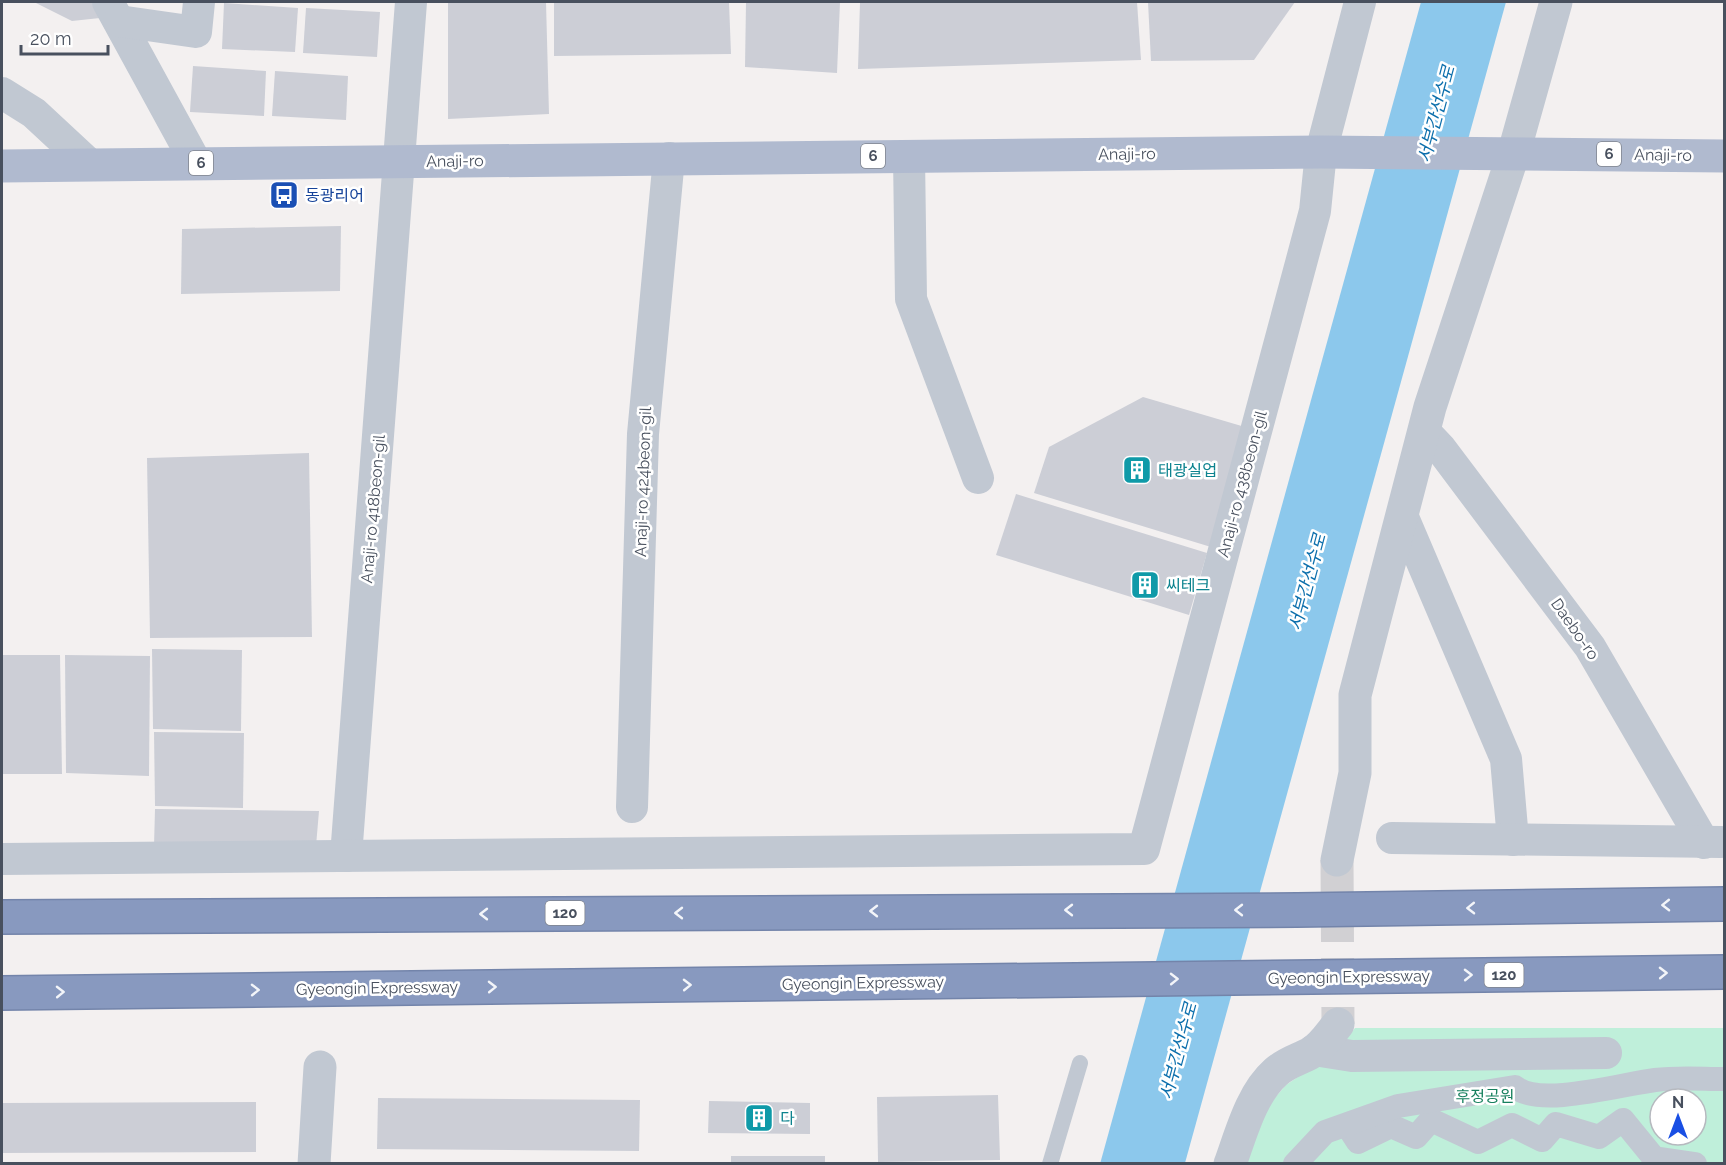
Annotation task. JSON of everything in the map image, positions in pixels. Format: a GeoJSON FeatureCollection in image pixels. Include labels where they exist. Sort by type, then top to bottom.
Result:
{"type":"FeatureCollection","features":[{"type":"Feature","properties":{"kind":"highway","name":"120"},"geometry":{"type":"LineString","coordinates":[[2,916],[1297,910],[1725,904]]}},
{"type":"Feature","properties":{"kind":"highway","name":"Gyeongin Expressway"},"geometry":{"type":"LineString","coordinates":[[2,993],[1725,972]]}},
{"type":"Feature","properties":{"kind":"main road","name":"Anaji-ro"},"geometry":{"type":"LineString","coordinates":[[2,166],[1333,152]]}},
{"type":"Feature","properties":{"kind":"main road","name":"6"},"geometry":{"type":"LineString","coordinates":[[1333,152],[1504,152]]}},
{"type":"Feature","properties":{"kind":"main road","name":"Anaji-ro"},"geometry":{"type":"LineString","coordinates":[[1504,152],[1725,156]]}},
{"type":"Feature","properties":{"kind":"street"},"geometry":{"type":"LineString","coordinates":[[114,11],[196,32],[199,2]]}},
{"type":"Feature","properties":{"kind":"street","name":"Anaji-ro 418beon-gil"},"geometry":{"type":"LineString","coordinates":[[346,856],[401,161],[411,2]]}},
{"type":"Feature","properties":{"kind":"street","name":"Anaji-ro 438beon-gil"},"geometry":{"type":"LineString","coordinates":[[346,856],[1144,849],[1315,211],[1333,152],[1360,2]]}},
{"type":"Feature","properties":{"kind":"street"},"geometry":{"type":"LineString","coordinates":[[1337,860],[1355,773],[1355,695],[1424,431],[1504,152],[1556,2]]}},
{"type":"Feature","properties":{"kind":"street"},"geometry":{"type":"LineString","coordinates":[[114,11],[196,163]]}},
{"type":"Feature","properties":{"kind":"street"},"geometry":{"type":"LineString","coordinates":[[2,93],[34,113],[90,165]]}},
{"type":"Feature","properties":{"kind":"street"},"geometry":{"type":"LineString","coordinates":[[909,156],[911,299],[978,478]]}},
{"type":"Feature","properties":{"kind":"street","name":"Anaji-ro 424beon-gil"},"geometry":{"type":"LineString","coordinates":[[632,807],[643,434],[669,158]]}},
{"type":"Feature","properties":{"kind":"street","name":"Daebo-ro"},"geometry":{"type":"LineString","coordinates":[[1424,431],[1441,449],[1590,647],[1714,843]]}},
{"type":"Feature","properties":{"kind":"street"},"geometry":{"type":"LineString","coordinates":[[1402,515],[1506,759],[1514,840]]}},
{"type":"Feature","properties":{"kind":"street"},"geometry":{"type":"LineString","coordinates":[[1392,838],[1714,843]]}},
{"type":"Feature","properties":{"kind":"street"},"geometry":{"type":"LineString","coordinates":[[2,859],[346,856]]}},
{"type":"Feature","properties":{"kind":"street"},"geometry":{"type":"LineString","coordinates":[[1230,1164],[1249,1113],[1264,1086],[1275,1073],[1290,1062],[1314,1050],[1338,1024]]}},
{"type":"Feature","properties":{"kind":"street"},"geometry":{"type":"LineString","coordinates":[[1314,1050],[1352,1056],[1606,1053]]}},
{"type":"Feature","properties":{"kind":"street"},"geometry":{"type":"LineString","coordinates":[[314,1164],[320,1067]]}},
{"type":"Feature","properties":{"kind":"street"},"geometry":{"type":"LineString","coordinates":[[1295,1164],[1325,1132],[1398,1106],[1515,1087],[1522,1093],[1572,1095],[1658,1079],[1725,1079]]}},
{"type":"Feature","properties":{"kind":"street"},"geometry":{"type":"LineString","coordinates":[[1347,1125],[1358,1142],[1391,1126],[1416,1137],[1431,1120],[1478,1142],[1512,1125],[1542,1140],[1556,1124],[1599,1137],[1623,1120],[1654,1158],[1695,1164]]}},
{"type":"Feature","properties":{"kind":"lane"},"geometry":{"type":"LineString","coordinates":[[1050,1164],[1080,1063]]}},
{"type":"Feature","properties":{"kind":"green space","name":"후정공원"},"geometry":{"type":"Polygon","coordinates":[[[1355,1028],[1724,1028],[1724,1163],[1246,1164],[1259,1116],[1286,1085],[1335,1052],[1355,1028]]]}},
{"type":"Feature","properties":{"kind":"water","name":"서부간선수로"},"geometry":{"type":"Polygon","coordinates":[[[1421,2],[1506,2],[1185,1163],[1100,1164],[1421,2]]]}},
{"type":"Feature","properties":{"kind":"building"},"geometry":{"type":"Polygon","coordinates":[[[34,2],[92,2],[100,18],[72,21],[34,2]]]}},
{"type":"Feature","properties":{"kind":"building"},"geometry":{"type":"Polygon","coordinates":[[[448,2],[546,2],[549,114],[448,119],[448,2]]]}},
{"type":"Feature","properties":{"kind":"building"},"geometry":{"type":"Polygon","coordinates":[[[554,2],[729,2],[731,54],[554,56],[554,2]]]}},
{"type":"Feature","properties":{"kind":"building"},"geometry":{"type":"Polygon","coordinates":[[[746,2],[840,2],[837,73],[745,67],[746,2]]]}},
{"type":"Feature","properties":{"kind":"building"},"geometry":{"type":"Polygon","coordinates":[[[860,2],[1137,2],[1141,60],[858,69],[860,2]]]}},
{"type":"Feature","properties":{"kind":"building"},"geometry":{"type":"Polygon","coordinates":[[[1148,2],[1295,2],[1254,60],[1151,61],[1148,2]]]}},
{"type":"Feature","properties":{"kind":"building"},"geometry":{"type":"Polygon","coordinates":[[[224,3],[298,8],[295,52],[222,49],[224,3]]]}},
{"type":"Feature","properties":{"kind":"building"},"geometry":{"type":"Polygon","coordinates":[[[306,8],[380,12],[377,57],[303,53],[306,8]]]}},
{"type":"Feature","properties":{"kind":"building"},"geometry":{"type":"Polygon","coordinates":[[[193,66],[266,71],[264,116],[190,112],[193,66]]]}},
{"type":"Feature","properties":{"kind":"building"},"geometry":{"type":"Polygon","coordinates":[[[275,71],[348,76],[346,120],[272,116],[275,71]]]}},
{"type":"Feature","properties":{"kind":"building"},"geometry":{"type":"Polygon","coordinates":[[[341,226],[340,291],[181,294],[182,229],[341,226]]]}},
{"type":"Feature","properties":{"kind":"building","name":"태광실업"},"geometry":{"type":"Polygon","coordinates":[[[1143,397],[1245,427],[1211,547],[1034,493],[1049,447],[1143,397]]]}},
{"type":"Feature","properties":{"kind":"building"},"geometry":{"type":"Polygon","coordinates":[[[309,453],[312,637],[150,638],[147,458],[309,453]]]}},
{"type":"Feature","properties":{"kind":"building","name":"씨테크"},"geometry":{"type":"Polygon","coordinates":[[[1016,494],[1207,553],[1189,615],[996,555],[1016,494]]]}},
{"type":"Feature","properties":{"kind":"building"},"geometry":{"type":"Polygon","coordinates":[[[152,649],[242,650],[241,731],[153,729],[152,649]]]}},
{"type":"Feature","properties":{"kind":"building"},"geometry":{"type":"Polygon","coordinates":[[[2,655],[60,655],[62,774],[2,774],[2,655]]]}},
{"type":"Feature","properties":{"kind":"building"},"geometry":{"type":"Polygon","coordinates":[[[65,655],[150,656],[149,776],[66,773],[65,655]]]}},
{"type":"Feature","properties":{"kind":"building"},"geometry":{"type":"Polygon","coordinates":[[[154,732],[244,733],[243,808],[155,806],[154,732]]]}},
{"type":"Feature","properties":{"kind":"building"},"geometry":{"type":"Polygon","coordinates":[[[155,809],[319,811],[316,846],[154,846],[155,809]]]}},
{"type":"Feature","properties":{"kind":"building"},"geometry":{"type":"Polygon","coordinates":[[[998,1095],[1000,1160],[878,1162],[877,1097],[998,1095]]]}},
{"type":"Feature","properties":{"kind":"building"},"geometry":{"type":"Polygon","coordinates":[[[378,1098],[640,1100],[639,1151],[377,1149],[378,1098]]]}},
{"type":"Feature","properties":{"kind":"building","name":"다"},"geometry":{"type":"Polygon","coordinates":[[[709,1101],[810,1103],[810,1134],[708,1133],[709,1101]]]}},
{"type":"Feature","properties":{"kind":"building"},"geometry":{"type":"Polygon","coordinates":[[[256,1102],[256,1152],[2,1153],[2,1103],[256,1102]]]}},
{"type":"Feature","properties":{"kind":"building"},"geometry":{"type":"Polygon","coordinates":[[[731,1156],[825,1156],[825,1164],[731,1164],[731,1156]]]}},
{"type":"Feature","properties":{"kind":"tunnel"},"geometry":{"type":"LineString","coordinates":[[1337,860],[1338,1024]]}},
{"type":"Feature","properties":{"kind":"place","name":"동광리어"},"geometry":{"type":"Point","coordinates":[284,195]}},
{"type":"Feature","properties":{"kind":"place","name":"태광실업"},"geometry":{"type":"Point","coordinates":[1137,470]}},
{"type":"Feature","properties":{"kind":"place","name":"씨테크"},"geometry":{"type":"Point","coordinates":[1145,585]}},
{"type":"Feature","properties":{"kind":"place","name":"다"},"geometry":{"type":"Point","coordinates":[759,1118]}}]}
